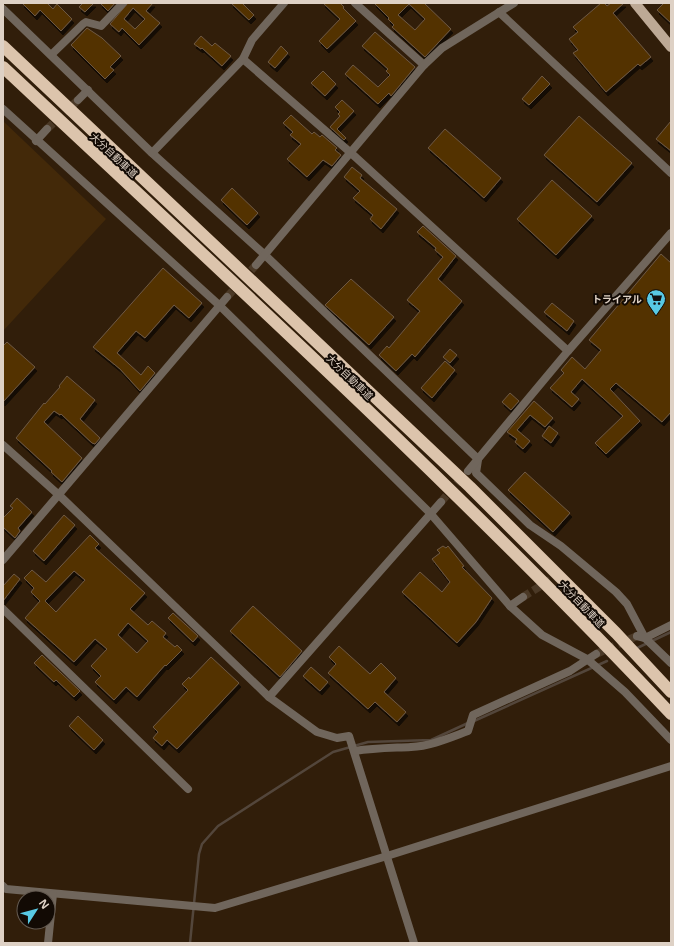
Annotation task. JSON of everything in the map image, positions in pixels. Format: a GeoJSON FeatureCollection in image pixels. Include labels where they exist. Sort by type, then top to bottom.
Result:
{"type":"FeatureCollection","features":[{"type":"Feature","properties":{"kind":"highway","name":"大分自動車道"},"geometry":{"type":"LineString","coordinates":[[3,46],[470,487],[616,633],[671,692]]}},
{"type":"Feature","properties":{"kind":"highway","name":"大分自動車道"},"geometry":{"type":"LineString","coordinates":[[3,67],[465,504],[542,579],[671,714]]}},
{"type":"Feature","properties":{"kind":"main road"},"geometry":{"type":"LineString","coordinates":[[635,3],[671,46]]}},
{"type":"Feature","properties":{"kind":"street"},"geometry":{"type":"LineString","coordinates":[[51,55],[83,24],[86,22],[101,26],[123,3]]}},
{"type":"Feature","properties":{"kind":"street"},"geometry":{"type":"LineString","coordinates":[[152,153],[243,59],[252,40],[284,3]]}},
{"type":"Feature","properties":{"kind":"street"},"geometry":{"type":"LineString","coordinates":[[355,3],[424,65]]}},
{"type":"Feature","properties":{"kind":"street"},"geometry":{"type":"LineString","coordinates":[[256,265],[424,65],[442,48],[514,3]]}},
{"type":"Feature","properties":{"kind":"street"},"geometry":{"type":"LineString","coordinates":[[3,9],[152,153],[265,255],[478,459]]}},
{"type":"Feature","properties":{"kind":"street"},"geometry":{"type":"LineString","coordinates":[[499,12],[671,173]]}},
{"type":"Feature","properties":{"kind":"street"},"geometry":{"type":"LineString","coordinates":[[243,59],[351,153],[568,351]]}},
{"type":"Feature","properties":{"kind":"street"},"geometry":{"type":"LineString","coordinates":[[78,100],[88,90]]}},
{"type":"Feature","properties":{"kind":"street"},"geometry":{"type":"LineString","coordinates":[[3,110],[219,305],[430,513],[510,606],[542,635],[593,664],[624,692],[671,740]]}},
{"type":"Feature","properties":{"kind":"street"},"geometry":{"type":"LineString","coordinates":[[36,141],[47,129]]}},
{"type":"Feature","properties":{"kind":"street"},"geometry":{"type":"LineString","coordinates":[[468,471],[568,351],[671,233]]}},
{"type":"Feature","properties":{"kind":"street"},"geometry":{"type":"LineString","coordinates":[[3,560],[60,496],[226,297]]}},
{"type":"Feature","properties":{"kind":"street"},"geometry":{"type":"LineString","coordinates":[[3,445],[60,496],[269,697],[317,732],[337,738],[349,736],[414,943]]}},
{"type":"Feature","properties":{"kind":"street"},"geometry":{"type":"LineString","coordinates":[[478,459],[476,473],[530,525],[561,546],[616,592],[627,604],[645,640],[671,664]]}},
{"type":"Feature","properties":{"kind":"street"},"geometry":{"type":"LineString","coordinates":[[269,697],[441,502]]}},
{"type":"Feature","properties":{"kind":"street"},"geometry":{"type":"LineString","coordinates":[[510,606],[523,597]]}},
{"type":"Feature","properties":{"kind":"street"},"geometry":{"type":"LineString","coordinates":[[3,609],[188,789]]}},
{"type":"Feature","properties":{"kind":"street"},"geometry":{"type":"LineString","coordinates":[[645,640],[671,625]]}},
{"type":"Feature","properties":{"kind":"street"},"geometry":{"type":"LineString","coordinates":[[593,664],[596,654]]}},
{"type":"Feature","properties":{"kind":"street"},"geometry":{"type":"LineString","coordinates":[[353,746],[372,748],[412,747],[435,743],[468,730],[473,715],[570,671],[593,664]]}},
{"type":"Feature","properties":{"kind":"street"},"geometry":{"type":"LineString","coordinates":[[56,894],[215,908],[387,856],[671,766]]}},
{"type":"Feature","properties":{"kind":"street"},"geometry":{"type":"LineString","coordinates":[[3,886],[6,889],[16,890]]}},
{"type":"Feature","properties":{"kind":"street"},"geometry":{"type":"LineString","coordinates":[[48,943],[49,930]]}},
{"type":"Feature","properties":{"kind":"shaded area"},"geometry":{"type":"Polygon","coordinates":[[[3,121],[106,219],[3,331],[3,121]]]}},
{"type":"Feature","properties":{"kind":"building"},"geometry":{"type":"Polygon","coordinates":[[[22,3],[47,3],[53,9],[57,4],[72,19],[61,31],[40,10],[35,16],[22,3]]]}},
{"type":"Feature","properties":{"kind":"building"},"geometry":{"type":"Polygon","coordinates":[[[83,3],[94,3],[85,12],[79,7],[83,3]]]}},
{"type":"Feature","properties":{"kind":"building"},"geometry":{"type":"Polygon","coordinates":[[[100,3],[115,3],[108,11],[100,3]]]}},
{"type":"Feature","properties":{"kind":"building"},"geometry":{"type":"Polygon","coordinates":[[[128,3],[153,3],[146,11],[160,23],[139,45],[122,28],[119,32],[110,24],[128,3]],[[133,8],[124,19],[135,29],[145,19],[133,8]]]}},
{"type":"Feature","properties":{"kind":"building"},"geometry":{"type":"Polygon","coordinates":[[[231,3],[242,3],[254,15],[249,20],[231,3]]]}},
{"type":"Feature","properties":{"kind":"building"},"geometry":{"type":"Polygon","coordinates":[[[323,3],[340,3],[356,21],[327,49],[319,41],[340,19],[323,3]]]}},
{"type":"Feature","properties":{"kind":"building"},"geometry":{"type":"Polygon","coordinates":[[[374,3],[424,3],[451,29],[425,57],[392,27],[394,25],[388,19],[389,18],[374,3]],[[409,4],[398,15],[415,30],[425,19],[409,4]]]}},
{"type":"Feature","properties":{"kind":"building"},"geometry":{"type":"Polygon","coordinates":[[[601,3],[604,3],[607,6],[611,3],[624,3],[613,13],[651,57],[640,66],[638,64],[606,92],[573,53],[578,50],[569,39],[578,32],[573,27],[601,3]]]}},
{"type":"Feature","properties":{"kind":"building"},"geometry":{"type":"Polygon","coordinates":[[[664,3],[671,3],[671,23],[657,10],[664,3]]]}},
{"type":"Feature","properties":{"kind":"building"},"geometry":{"type":"Polygon","coordinates":[[[87,28],[102,38],[121,56],[110,67],[114,70],[105,79],[71,45],[87,28]]]}},
{"type":"Feature","properties":{"kind":"building"},"geometry":{"type":"Polygon","coordinates":[[[375,32],[415,67],[391,96],[389,93],[378,104],[345,74],[353,65],[378,87],[390,75],[386,71],[388,69],[362,46],[375,32]]]}},
{"type":"Feature","properties":{"kind":"building"},"geometry":{"type":"Polygon","coordinates":[[[201,36],[212,46],[215,43],[231,56],[222,66],[202,48],[201,49],[194,44],[201,36]]]}},
{"type":"Feature","properties":{"kind":"building"},"geometry":{"type":"Polygon","coordinates":[[[281,46],[288,53],[275,68],[268,62],[281,46]]]}},
{"type":"Feature","properties":{"kind":"building"},"geometry":{"type":"Polygon","coordinates":[[[323,71],[336,84],[325,96],[311,83],[323,71]]]}},
{"type":"Feature","properties":{"kind":"building"},"geometry":{"type":"Polygon","coordinates":[[[542,76],[550,84],[529,105],[522,99],[542,76]]]}},
{"type":"Feature","properties":{"kind":"building"},"geometry":{"type":"Polygon","coordinates":[[[342,100],[354,111],[337,129],[346,138],[344,140],[330,127],[340,116],[338,114],[340,112],[335,107],[342,100]]]}},
{"type":"Feature","properties":{"kind":"building"},"geometry":{"type":"Polygon","coordinates":[[[291,115],[312,134],[314,132],[320,137],[322,135],[337,148],[335,150],[341,155],[332,166],[323,160],[307,177],[287,159],[301,144],[290,135],[293,132],[283,123],[291,115]]]}},
{"type":"Feature","properties":{"kind":"building"},"geometry":{"type":"Polygon","coordinates":[[[579,116],[632,163],[597,202],[544,155],[579,116]]]}},
{"type":"Feature","properties":{"kind":"building"},"geometry":{"type":"Polygon","coordinates":[[[671,121],[671,151],[656,139],[671,121]]]}},
{"type":"Feature","properties":{"kind":"building"},"geometry":{"type":"Polygon","coordinates":[[[445,129],[501,178],[484,198],[428,148],[445,129]]]}},
{"type":"Feature","properties":{"kind":"building"},"geometry":{"type":"Polygon","coordinates":[[[352,167],[362,175],[360,178],[397,209],[381,229],[370,219],[373,215],[353,198],[360,191],[344,177],[352,167]]]}},
{"type":"Feature","properties":{"kind":"building"},"geometry":{"type":"Polygon","coordinates":[[[552,180],[592,216],[556,255],[517,219],[552,180]]]}},
{"type":"Feature","properties":{"kind":"building"},"geometry":{"type":"Polygon","coordinates":[[[232,188],[258,213],[247,225],[221,200],[232,188]]]}},
{"type":"Feature","properties":{"kind":"building"},"geometry":{"type":"Polygon","coordinates":[[[423,226],[456,256],[438,279],[462,301],[415,357],[412,354],[396,371],[379,355],[387,346],[389,348],[420,311],[407,300],[443,257],[435,250],[436,248],[417,232],[423,226]]]}},
{"type":"Feature","properties":{"kind":"building"},"geometry":{"type":"Polygon","coordinates":[[[661,254],[671,263],[671,412],[662,422],[616,383],[610,389],[640,421],[606,454],[595,443],[623,416],[582,379],[571,392],[579,399],[572,407],[550,388],[564,373],[561,370],[572,357],[585,369],[601,350],[589,340],[661,254]]]}},
{"type":"Feature","properties":{"kind":"building"},"geometry":{"type":"Polygon","coordinates":[[[163,268],[202,303],[189,318],[174,305],[145,338],[136,331],[117,353],[141,375],[148,366],[155,373],[140,391],[120,369],[93,347],[163,268]]]}},
{"type":"Feature","properties":{"kind":"building"},"geometry":{"type":"Polygon","coordinates":[[[351,279],[394,317],[369,345],[325,305],[351,279]]]}},
{"type":"Feature","properties":{"kind":"building"},"geometry":{"type":"Polygon","coordinates":[[[552,303],[574,321],[567,331],[544,312],[552,303]]]}},
{"type":"Feature","properties":{"kind":"building"},"geometry":{"type":"Polygon","coordinates":[[[7,342],[35,367],[3,402],[3,346],[7,342]]]}},
{"type":"Feature","properties":{"kind":"building"},"geometry":{"type":"Polygon","coordinates":[[[450,349],[457,355],[450,363],[443,357],[450,349]]]}},
{"type":"Feature","properties":{"kind":"building"},"geometry":{"type":"Polygon","coordinates":[[[445,361],[455,370],[432,398],[421,388],[445,361]]]}},
{"type":"Feature","properties":{"kind":"building"},"geometry":{"type":"Polygon","coordinates":[[[67,376],[95,400],[80,419],[100,438],[95,444],[92,443],[61,414],[60,415],[54,411],[44,422],[82,458],[62,482],[16,438],[44,403],[45,404],[60,387],[59,386],[67,376]]]}},
{"type":"Feature","properties":{"kind":"building"},"geometry":{"type":"Polygon","coordinates":[[[510,393],[519,401],[511,410],[502,402],[510,393]]]}},
{"type":"Feature","properties":{"kind":"building"},"geometry":{"type":"Polygon","coordinates":[[[534,401],[553,418],[545,427],[530,415],[517,430],[530,441],[523,449],[515,442],[517,439],[507,432],[534,401]]]}},
{"type":"Feature","properties":{"kind":"building"},"geometry":{"type":"Polygon","coordinates":[[[549,426],[558,433],[551,443],[542,436],[549,426]]]}},
{"type":"Feature","properties":{"kind":"building"},"geometry":{"type":"Polygon","coordinates":[[[525,472],[570,513],[553,532],[508,490],[525,472]]]}},
{"type":"Feature","properties":{"kind":"building"},"geometry":{"type":"Polygon","coordinates":[[[17,498],[32,512],[18,528],[20,531],[15,538],[3,527],[3,518],[13,508],[10,506],[17,498]]]}},
{"type":"Feature","properties":{"kind":"building"},"geometry":{"type":"Polygon","coordinates":[[[64,515],[75,525],[44,561],[33,551],[64,515]]]}},
{"type":"Feature","properties":{"kind":"building"},"geometry":{"type":"Polygon","coordinates":[[[90,535],[99,544],[95,548],[145,593],[130,609],[148,625],[152,621],[166,633],[163,637],[175,647],[177,645],[182,650],[166,666],[165,665],[137,697],[126,687],[114,700],[95,682],[101,676],[91,666],[107,649],[95,639],[74,662],[25,618],[40,601],[31,592],[34,588],[24,578],[32,570],[46,582],[90,535]],[[74,571],[45,601],[56,612],[85,580],[74,571]],[[128,623],[118,635],[137,653],[148,641],[128,623]]]}},
{"type":"Feature","properties":{"kind":"building"},"geometry":{"type":"Polygon","coordinates":[[[443,546],[446,548],[448,546],[464,566],[462,567],[492,598],[476,622],[457,643],[402,592],[420,572],[442,592],[450,582],[432,559],[440,553],[437,550],[443,546]]]}},
{"type":"Feature","properties":{"kind":"building"},"geometry":{"type":"Polygon","coordinates":[[[14,574],[20,579],[3,601],[3,586],[14,574]]]}},
{"type":"Feature","properties":{"kind":"building"},"geometry":{"type":"Polygon","coordinates":[[[253,606],[302,651],[280,677],[230,631],[253,606]]]}},
{"type":"Feature","properties":{"kind":"building"},"geometry":{"type":"Polygon","coordinates":[[[173,613],[198,636],[193,642],[168,618],[173,613]]]}},
{"type":"Feature","properties":{"kind":"building"},"geometry":{"type":"Polygon","coordinates":[[[339,646],[370,674],[381,663],[396,678],[384,692],[406,712],[397,722],[375,702],[368,709],[328,673],[336,664],[329,657],[339,646]]]}},
{"type":"Feature","properties":{"kind":"building"},"geometry":{"type":"Polygon","coordinates":[[[42,655],[80,691],[74,697],[56,680],[54,682],[34,663],[42,655]]]}},
{"type":"Feature","properties":{"kind":"building"},"geometry":{"type":"Polygon","coordinates":[[[211,657],[239,683],[177,749],[167,740],[162,746],[153,738],[158,732],[153,727],[188,690],[182,684],[189,677],[190,679],[211,657]]]}},
{"type":"Feature","properties":{"kind":"building"},"geometry":{"type":"Polygon","coordinates":[[[311,667],[328,682],[320,691],[303,676],[311,667]]]}},
{"type":"Feature","properties":{"kind":"building"},"geometry":{"type":"Polygon","coordinates":[[[78,716],[103,740],[94,750],[69,726],[78,716]]]}},
{"type":"Feature","properties":{"kind":"waterway"},"geometry":{"type":"LineString","coordinates":[[635,649],[671,632]]}},
{"type":"Feature","properties":{"kind":"waterway"},"geometry":{"type":"LineString","coordinates":[[474,721],[607,661]]}},
{"type":"Feature","properties":{"kind":"waterway"},"geometry":{"type":"LineString","coordinates":[[190,943],[199,854],[202,844],[218,826],[333,752],[368,742],[431,740],[468,723]]}},
{"type":"Feature","properties":{"kind":"tunnel"},"geometry":{"type":"LineString","coordinates":[[47,129],[78,100]]}},
{"type":"Feature","properties":{"kind":"tunnel"},"geometry":{"type":"LineString","coordinates":[[227,297],[256,265]]}},
{"type":"Feature","properties":{"kind":"tunnel"},"geometry":{"type":"LineString","coordinates":[[441,502],[464,475]]}},
{"type":"Feature","properties":{"kind":"tunnel"},"geometry":{"type":"LineString","coordinates":[[523,597],[561,573]]}},
{"type":"Feature","properties":{"kind":"tunnel"},"geometry":{"type":"LineString","coordinates":[[596,654],[637,636]]}},
{"type":"Feature","properties":{"kind":"place","name":"トライアル"},"geometry":{"type":"Point","coordinates":[656,316]}}]}
